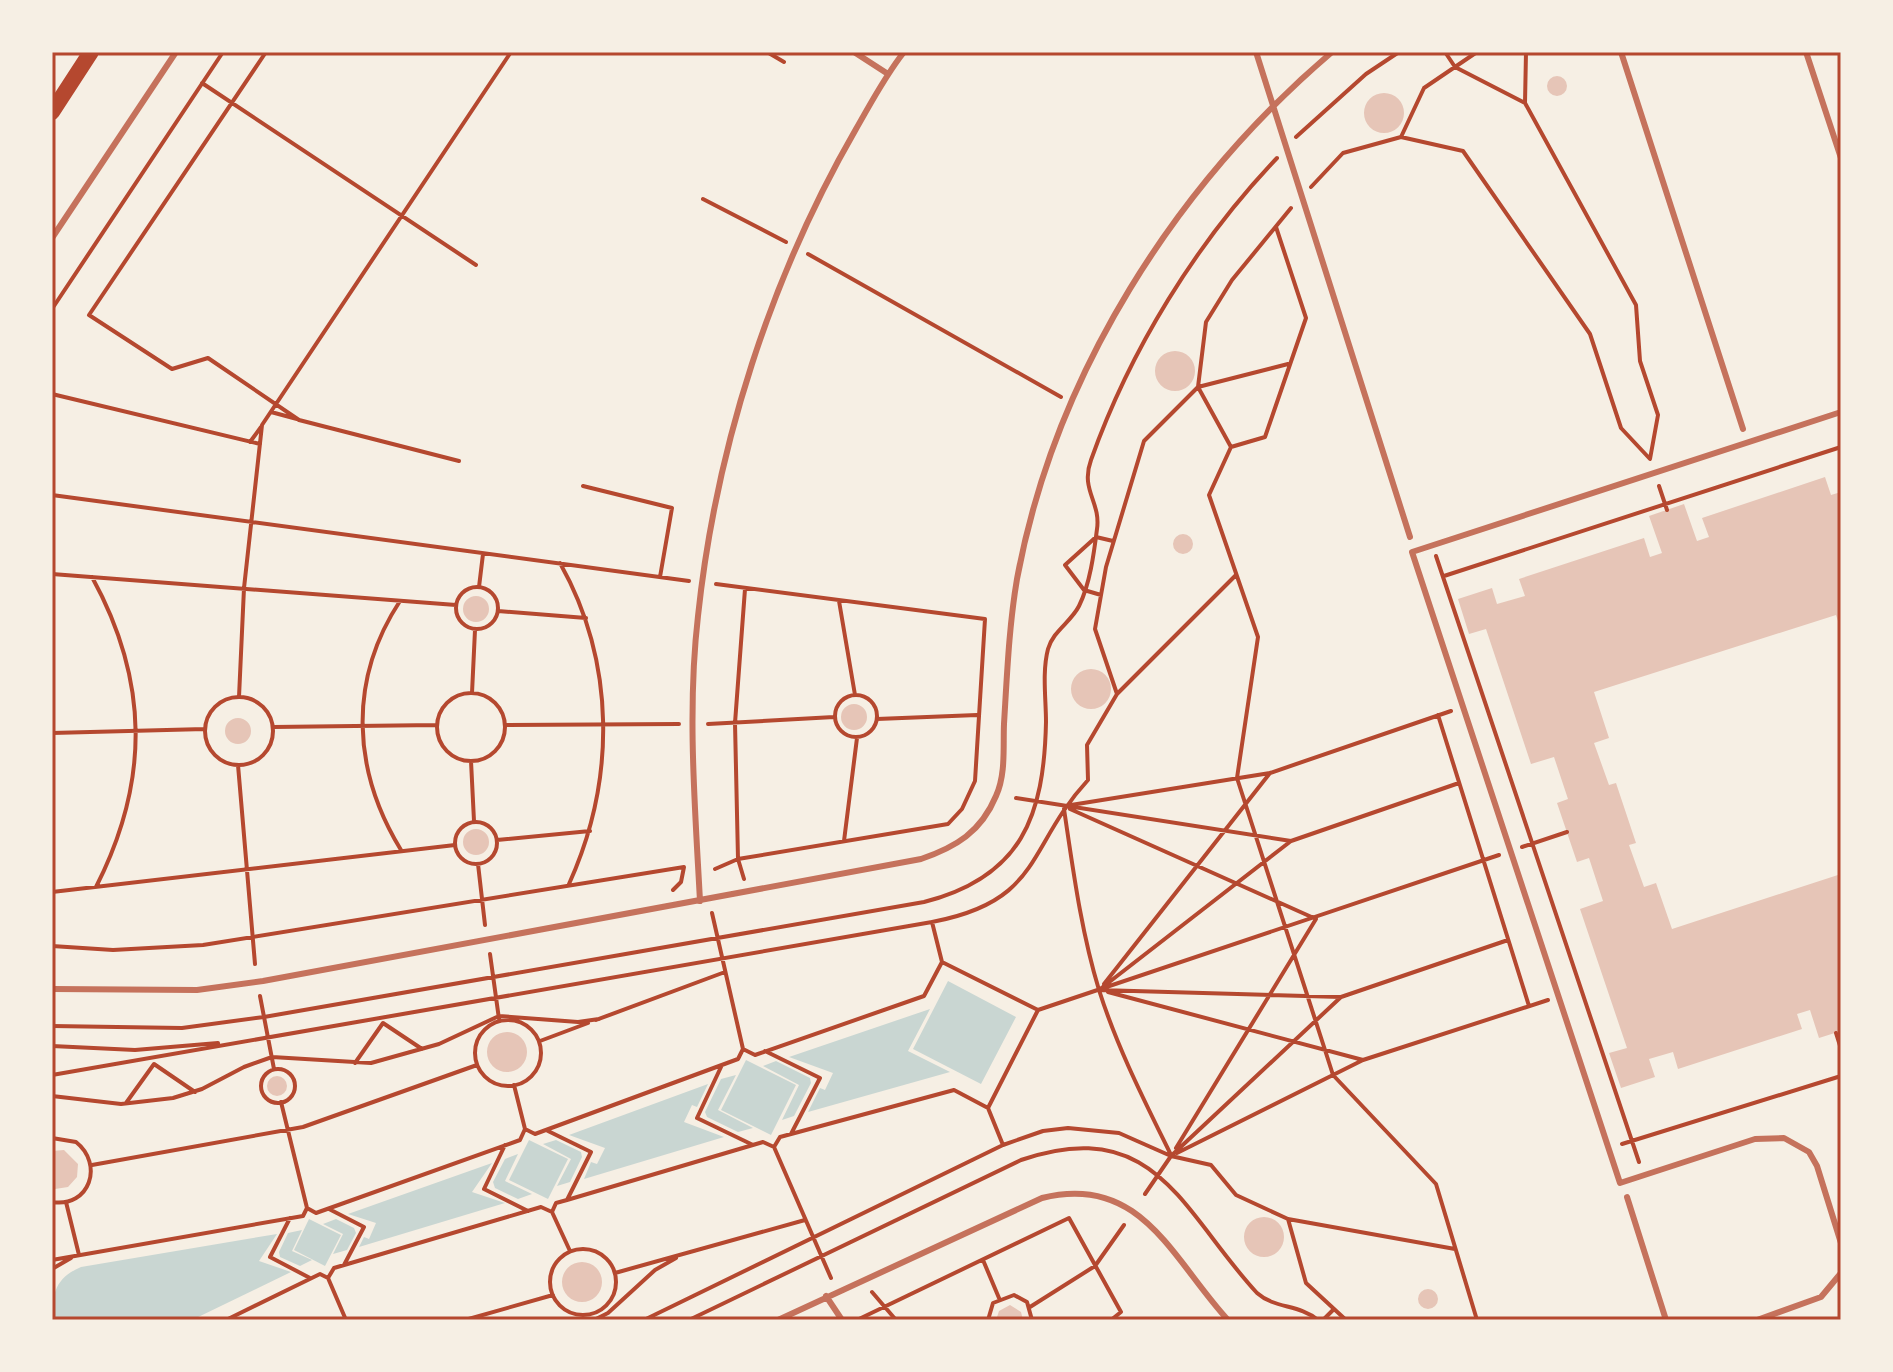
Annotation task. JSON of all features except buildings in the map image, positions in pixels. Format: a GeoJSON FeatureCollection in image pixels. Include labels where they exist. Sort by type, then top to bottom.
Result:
{"type":"FeatureCollection","features":[{"type":"Feature","properties":{"kind":"main road"},"geometry":{"type":"LineString","coordinates":[[52,112],[91,52]]}},
{"type":"Feature","properties":{"kind":"lane"},"geometry":{"type":"LineString","coordinates":[[52,238],[176,52]]}},
{"type":"Feature","properties":{"kind":"lane"},"geometry":{"type":"LineString","coordinates":[[854,52],[888,74]]}},
{"type":"Feature","properties":{"kind":"lane"},"geometry":{"type":"LineString","coordinates":[[700,901],[693,717],[697,619],[727,453],[764,330],[796,247],[834,167],[904,52]]}},
{"type":"Feature","properties":{"kind":"lane"},"geometry":{"type":"LineString","coordinates":[[1256,52],[1274,105],[1284,150],[1410,537]]}},
{"type":"Feature","properties":{"kind":"lane"},"geometry":{"type":"LineString","coordinates":[[52,989],[137,992],[212,988],[921,859],[958,845],[986,817],[1000,787],[1008,647],[1017,579],[1035,502],[1072,403],[1108,326],[1141,269],[1176,220],[1274,105],[1332,52]]}},
{"type":"Feature","properties":{"kind":"lane"},"geometry":{"type":"LineString","coordinates":[[1621,52],[1743,429]]}},
{"type":"Feature","properties":{"kind":"lane"},"geometry":{"type":"LineString","coordinates":[[1806,52],[1841,158]]}},
{"type":"Feature","properties":{"kind":"lane"},"geometry":{"type":"LineString","coordinates":[[1841,412],[1412,552],[1620,1183],[1755,1139],[1784,1138],[1809,1152],[1817,1166],[1841,1243]]}},
{"type":"Feature","properties":{"kind":"lane"},"geometry":{"type":"LineString","coordinates":[[778,1320],[1042,1198],[1087,1192],[1106,1196],[1140,1214],[1228,1320]]}},
{"type":"Feature","properties":{"kind":"lane"},"geometry":{"type":"LineString","coordinates":[[1627,1197],[1666,1320]]}},
{"type":"Feature","properties":{"kind":"lane"},"geometry":{"type":"LineString","coordinates":[[1757,1320],[1821,1297],[1841,1273]]}},
{"type":"Feature","properties":{"kind":"lane"},"geometry":{"type":"LineString","coordinates":[[826,1296],[842,1320]]}},
{"type":"Feature","properties":{"kind":"path"},"geometry":{"type":"LineString","coordinates":[[52,309],[223,52]]}},
{"type":"Feature","properties":{"kind":"path"},"geometry":{"type":"LineString","coordinates":[[266,52],[89,315],[172,369],[208,358],[299,420]]}},
{"type":"Feature","properties":{"kind":"path"},"geometry":{"type":"LineString","coordinates":[[250,442],[511,52]]}},
{"type":"Feature","properties":{"kind":"path"},"geometry":{"type":"LineString","coordinates":[[767,52],[784,62]]}},
{"type":"Feature","properties":{"kind":"path"},"geometry":{"type":"LineString","coordinates":[[52,1026],[182,1028],[264,1017],[956,894],[979,883],[1004,863],[1019,845],[1037,802],[1045,762],[1048,648],[1078,607],[1084,590],[1099,521],[1086,475],[1116,396],[1155,322],[1206,243],[1284,150],[1324,109],[1399,52]]}},
{"type":"Feature","properties":{"kind":"path"},"geometry":{"type":"LineString","coordinates":[[1445,52],[1455,67],[1525,103]]}},
{"type":"Feature","properties":{"kind":"path"},"geometry":{"type":"LineString","coordinates":[[1401,137],[1424,88],[1477,52]]}},
{"type":"Feature","properties":{"kind":"path"},"geometry":{"type":"LineString","coordinates":[[1231,447],[1198,387],[1206,322],[1232,280],[1300,198],[1343,153],[1401,137],[1463,151],[1590,334],[1621,428],[1650,459],[1658,415],[1640,361],[1636,305],[1525,103],[1526,52]]}},
{"type":"Feature","properties":{"kind":"path"},"geometry":{"type":"LineString","coordinates":[[202,83],[476,265]]}},
{"type":"Feature","properties":{"kind":"path"},"geometry":{"type":"LineString","coordinates":[[703,199],[796,247],[1072,403]]}},
{"type":"Feature","properties":{"kind":"path"},"geometry":{"type":"LineString","coordinates":[[1275,227],[1306,318],[1265,437],[1231,447],[1209,495],[1258,637],[1237,778],[1333,1075],[1436,1184],[1477,1320]]}},
{"type":"Feature","properties":{"kind":"path"},"geometry":{"type":"LineString","coordinates":[[1117,694],[1095,629],[1113,541],[1144,441],[1198,387],[1290,364]]}},
{"type":"Feature","properties":{"kind":"path"},"geometry":{"type":"LineString","coordinates":[[52,394],[260,444]]}},
{"type":"Feature","properties":{"kind":"path"},"geometry":{"type":"LineString","coordinates":[[270,412],[459,461]]}},
{"type":"Feature","properties":{"kind":"path"},"geometry":{"type":"LineString","coordinates":[[239,697],[244,588],[262,425]]}},
{"type":"Feature","properties":{"kind":"path"},"geometry":{"type":"LineString","coordinates":[[1422,583],[1841,447]]}},
{"type":"Feature","properties":{"kind":"path"},"geometry":{"type":"LineString","coordinates":[[583,486],[672,508],[660,577]]}},
{"type":"Feature","properties":{"kind":"path"},"geometry":{"type":"LineString","coordinates":[[52,495],[692,581]]}},
{"type":"Feature","properties":{"kind":"path"},"geometry":{"type":"LineString","coordinates":[[1096,537],[1113,541]]}},
{"type":"Feature","properties":{"kind":"path"},"geometry":{"type":"LineString","coordinates":[[1096,537],[1065,565],[1084,590],[1101,595]]}},
{"type":"Feature","properties":{"kind":"path"},"geometry":{"type":"LineString","coordinates":[[1432,545],[1644,1175]]}},
{"type":"Feature","properties":{"kind":"path"},"geometry":{"type":"LineString","coordinates":[[479,587],[483,553]]}},
{"type":"Feature","properties":{"kind":"path"},"geometry":{"type":"LineString","coordinates":[[560,563],[586,618],[597,664],[604,724],[599,794],[590,831],[569,884]]}},
{"type":"Feature","properties":{"kind":"path"},"geometry":{"type":"LineString","coordinates":[[52,574],[456,605]]}},
{"type":"Feature","properties":{"kind":"path"},"geometry":{"type":"LineString","coordinates":[[52,1075],[382,1020],[932,922],[969,912],[1009,891],[1038,859],[1064,806],[1088,780],[1087,745],[1117,694],[1236,575]]}},
{"type":"Feature","properties":{"kind":"path"},"geometry":{"type":"LineString","coordinates":[[92,576],[114,617],[125,650],[136,731],[131,795],[123,828],[96,887]]}},
{"type":"Feature","properties":{"kind":"path"},"geometry":{"type":"LineString","coordinates":[[715,869],[738,859],[948,824],[966,802],[975,781],[985,619],[716,584]]}},
{"type":"Feature","properties":{"kind":"path"},"geometry":{"type":"LineString","coordinates":[[479,587],[495,597],[498,611],[492,624],[475,630],[460,622],[456,605],[464,591],[479,587]]}},
{"type":"Feature","properties":{"kind":"path"},"geometry":{"type":"LineString","coordinates":[[744,881],[738,859],[735,723],[745,589]]}},
{"type":"Feature","properties":{"kind":"path"},"geometry":{"type":"LineString","coordinates":[[400,601],[374,648],[363,699],[361,726],[369,780],[387,827],[402,851]]}},
{"type":"Feature","properties":{"kind":"path"},"geometry":{"type":"LineString","coordinates":[[839,601],[855,695]]}},
{"type":"Feature","properties":{"kind":"path"},"geometry":{"type":"LineString","coordinates":[[498,611],[586,618]]}},
{"type":"Feature","properties":{"kind":"path"},"geometry":{"type":"LineString","coordinates":[[472,693],[475,630]]}},
{"type":"Feature","properties":{"kind":"path"},"geometry":{"type":"LineString","coordinates":[[472,693],[495,702],[505,725],[500,745],[493,754],[471,761],[460,759],[443,746],[437,725],[445,705],[453,698],[472,693]]}},
{"type":"Feature","properties":{"kind":"path"},"geometry":{"type":"LineString","coordinates":[[855,695],[869,699],[877,719],[870,732],[857,738],[839,730],[834,717],[842,699],[855,695]]}},
{"type":"Feature","properties":{"kind":"path"},"geometry":{"type":"LineString","coordinates":[[239,697],[263,706],[273,727],[268,749],[250,763],[238,765],[218,758],[211,750],[205,729],[212,709],[221,702],[239,697]]}},
{"type":"Feature","properties":{"kind":"path"},"geometry":{"type":"LineString","coordinates":[[877,719],[977,715]]}},
{"type":"Feature","properties":{"kind":"path"},"geometry":{"type":"LineString","coordinates":[[1438,715],[1529,1006]]}},
{"type":"Feature","properties":{"kind":"path"},"geometry":{"type":"LineString","coordinates":[[708,724],[834,717]]}},
{"type":"Feature","properties":{"kind":"path"},"geometry":{"type":"LineString","coordinates":[[1064,806],[1270,773],[1423,720]]}},
{"type":"Feature","properties":{"kind":"path"},"geometry":{"type":"LineString","coordinates":[[505,725],[681,723]]}},
{"type":"Feature","properties":{"kind":"path"},"geometry":{"type":"LineString","coordinates":[[273,727],[437,725]]}},
{"type":"Feature","properties":{"kind":"path"},"geometry":{"type":"LineString","coordinates":[[52,733],[205,729]]}},
{"type":"Feature","properties":{"kind":"path"},"geometry":{"type":"LineString","coordinates":[[844,841],[857,738]]}},
{"type":"Feature","properties":{"kind":"path"},"geometry":{"type":"LineString","coordinates":[[471,761],[474,821]]}},
{"type":"Feature","properties":{"kind":"path"},"geometry":{"type":"LineString","coordinates":[[238,765],[255,964]]}},
{"type":"Feature","properties":{"kind":"path"},"geometry":{"type":"LineString","coordinates":[[1099,990],[1270,773]]}},
{"type":"Feature","properties":{"kind":"path"},"geometry":{"type":"LineString","coordinates":[[1099,990],[1291,841],[1459,783]]}},
{"type":"Feature","properties":{"kind":"path"},"geometry":{"type":"LineString","coordinates":[[1016,798],[1291,841]]}},
{"type":"Feature","properties":{"kind":"path"},"geometry":{"type":"LineString","coordinates":[[1064,806],[1316,919]]}},
{"type":"Feature","properties":{"kind":"path"},"geometry":{"type":"LineString","coordinates":[[1064,806],[1078,900],[1099,990],[1132,1076],[1171,1156]]}},
{"type":"Feature","properties":{"kind":"path"},"geometry":{"type":"LineString","coordinates":[[474,821],[490,826],[497,840],[491,858],[478,864],[464,861],[455,845],[458,830],[474,821]]}},
{"type":"Feature","properties":{"kind":"path"},"geometry":{"type":"LineString","coordinates":[[497,840],[590,831]]}},
{"type":"Feature","properties":{"kind":"path"},"geometry":{"type":"LineString","coordinates":[[52,892],[455,845]]}},
{"type":"Feature","properties":{"kind":"path"},"geometry":{"type":"LineString","coordinates":[[478,864],[485,927]]}},
{"type":"Feature","properties":{"kind":"path"},"geometry":{"type":"LineString","coordinates":[[942,962],[1038,1010],[1468,866]]}},
{"type":"Feature","properties":{"kind":"path"},"geometry":{"type":"LineString","coordinates":[[52,946],[159,949],[252,938],[684,867],[681,882],[668,893]]}},
{"type":"Feature","properties":{"kind":"path"},"geometry":{"type":"LineString","coordinates":[[525,1129],[535,1134],[738,1059],[743,1049],[712,913]]}},
{"type":"Feature","properties":{"kind":"path"},"geometry":{"type":"LineString","coordinates":[[1145,1194],[1316,919]]}},
{"type":"Feature","properties":{"kind":"path"},"geometry":{"type":"LineString","coordinates":[[743,1049],[755,1055],[924,996],[942,962],[932,922]]}},
{"type":"Feature","properties":{"kind":"path"},"geometry":{"type":"LineString","coordinates":[[1099,990],[1341,997],[1508,940]]}},
{"type":"Feature","properties":{"kind":"path"},"geometry":{"type":"LineString","coordinates":[[490,954],[499,1018]]}},
{"type":"Feature","properties":{"kind":"path"},"geometry":{"type":"LineString","coordinates":[[539,1042],[725,972]]}},
{"type":"Feature","properties":{"kind":"path"},"geometry":{"type":"LineString","coordinates":[[1099,990],[1363,1060]]}},
{"type":"Feature","properties":{"kind":"path"},"geometry":{"type":"LineString","coordinates":[[260,996],[274,1069]]}},
{"type":"Feature","properties":{"kind":"path"},"geometry":{"type":"LineString","coordinates":[[1171,1156],[1341,997]]}},
{"type":"Feature","properties":{"kind":"path"},"geometry":{"type":"LineString","coordinates":[[988,1108],[1038,1010]]}},
{"type":"Feature","properties":{"kind":"path"},"geometry":{"type":"LineString","coordinates":[[1171,1156],[1363,1060],[1513,1011]]}},
{"type":"Feature","properties":{"kind":"path"},"geometry":{"type":"LineString","coordinates":[[52,1096],[126,1103],[173,1098],[195,1092],[272,1057],[371,1063],[422,1049],[499,1018],[578,1022],[599,1019]]}},
{"type":"Feature","properties":{"kind":"path"},"geometry":{"type":"LineString","coordinates":[[499,1018],[525,1024],[539,1042],[541,1061],[536,1071],[530,1079],[514,1085],[488,1080],[477,1065],[475,1049],[478,1038],[499,1018]]}},
{"type":"Feature","properties":{"kind":"path"},"geometry":{"type":"LineString","coordinates":[[382,1020],[422,1049]]}},
{"type":"Feature","properties":{"kind":"path"},"geometry":{"type":"LineString","coordinates":[[355,1063],[382,1020]]}},
{"type":"Feature","properties":{"kind":"path"},"geometry":{"type":"LineString","coordinates":[[1836,1033],[1841,1049]]}},
{"type":"Feature","properties":{"kind":"path"},"geometry":{"type":"LineString","coordinates":[[52,1046],[151,1050],[268,1037]]}},
{"type":"Feature","properties":{"kind":"path"},"geometry":{"type":"LineString","coordinates":[[126,1103],[154,1064],[151,1050]]}},
{"type":"Feature","properties":{"kind":"path"},"geometry":{"type":"LineString","coordinates":[[765,1051],[820,1078],[791,1134]]}},
{"type":"Feature","properties":{"kind":"path"},"geometry":{"type":"LineString","coordinates":[[154,1064],[195,1092]]}},
{"type":"Feature","properties":{"kind":"path"},"geometry":{"type":"LineString","coordinates":[[92,1165],[288,1130],[477,1065]]}},
{"type":"Feature","properties":{"kind":"path"},"geometry":{"type":"LineString","coordinates":[[722,1065],[697,1118],[753,1145]]}},
{"type":"Feature","properties":{"kind":"path"},"geometry":{"type":"LineString","coordinates":[[274,1069],[285,1070],[294,1083],[290,1097],[281,1102],[265,1097],[261,1086],[265,1075],[274,1069]]}},
{"type":"Feature","properties":{"kind":"path"},"geometry":{"type":"LineString","coordinates":[[1609,1148],[1841,1076]]}},
{"type":"Feature","properties":{"kind":"path"},"geometry":{"type":"LineString","coordinates":[[307,1208],[316,1213],[520,1140],[525,1129],[514,1085]]}},
{"type":"Feature","properties":{"kind":"path"},"geometry":{"type":"LineString","coordinates":[[774,1147],[780,1137],[954,1090],[988,1108],[1003,1145]]}},
{"type":"Feature","properties":{"kind":"path"},"geometry":{"type":"LineString","coordinates":[[52,1260],[303,1216],[307,1208],[281,1102]]}},
{"type":"Feature","properties":{"kind":"path"},"geometry":{"type":"LineString","coordinates":[[644,1320],[1003,1145],[1043,1131],[1092,1128],[1119,1133],[1171,1156],[1211,1165],[1236,1195],[1288,1219],[1456,1249]]}},
{"type":"Feature","properties":{"kind":"path"},"geometry":{"type":"LineString","coordinates":[[546,1130],[591,1152],[567,1200]]}},
{"type":"Feature","properties":{"kind":"path"},"geometry":{"type":"LineString","coordinates":[[52,1138],[76,1142],[84,1148],[92,1165],[87,1188],[66,1202],[52,1202]]}},
{"type":"Feature","properties":{"kind":"path"},"geometry":{"type":"LineString","coordinates":[[552,1212],[556,1203],[763,1142],[774,1147],[831,1278]]}},
{"type":"Feature","properties":{"kind":"path"},"geometry":{"type":"LineString","coordinates":[[505,1145],[484,1189],[528,1211]]}},
{"type":"Feature","properties":{"kind":"path"},"geometry":{"type":"LineString","coordinates":[[66,1202],[79,1255]]}},
{"type":"Feature","properties":{"kind":"path"},"geometry":{"type":"LineString","coordinates":[[328,1278],[334,1268],[541,1207],[552,1212],[570,1251]]}},
{"type":"Feature","properties":{"kind":"path"},"geometry":{"type":"LineString","coordinates":[[327,1209],[364,1227],[344,1265]]}},
{"type":"Feature","properties":{"kind":"path"},"geometry":{"type":"LineString","coordinates":[[290,1218],[270,1257],[311,1279]]}},
{"type":"Feature","properties":{"kind":"path"},"geometry":{"type":"LineString","coordinates":[[859,1319],[1069,1218],[1121,1312],[1111,1320]]}},
{"type":"Feature","properties":{"kind":"path"},"geometry":{"type":"LineString","coordinates":[[1288,1219],[1306,1283],[1346,1320]]}},
{"type":"Feature","properties":{"kind":"path"},"geometry":{"type":"LineString","coordinates":[[615,1273],[805,1220]]}},
{"type":"Feature","properties":{"kind":"path"},"geometry":{"type":"LineString","coordinates":[[1030,1307],[1095,1266],[1124,1225]]}},
{"type":"Feature","properties":{"kind":"path"},"geometry":{"type":"LineString","coordinates":[[597,1318],[616,1290],[615,1273],[600,1253],[591,1249],[570,1251],[553,1267],[550,1278],[553,1295],[563,1308],[573,1314],[597,1318],[655,1270],[686,1253]]}},
{"type":"Feature","properties":{"kind":"path"},"geometry":{"type":"LineString","coordinates":[[52,1269],[79,1255]]}},
{"type":"Feature","properties":{"kind":"path"},"geometry":{"type":"LineString","coordinates":[[983,1259],[999,1298]]}},
{"type":"Feature","properties":{"kind":"path"},"geometry":{"type":"LineString","coordinates":[[226,1320],[320,1274],[328,1278],[346,1320]]}},
{"type":"Feature","properties":{"kind":"path"},"geometry":{"type":"LineString","coordinates":[[871,1292],[887,1306],[896,1320]]}},
{"type":"Feature","properties":{"kind":"path"},"geometry":{"type":"LineString","coordinates":[[465,1320],[553,1295]]}},
{"type":"Feature","properties":{"kind":"path"},"geometry":{"type":"LineString","coordinates":[[988,1320],[990,1309],[999,1298],[1014,1295],[1030,1307],[1032,1320]]}},
{"type":"Feature","properties":{"kind":"path"},"geometry":{"type":"LineString","coordinates":[[1323,1320],[1334,1309]]}},
{"type":"Feature","properties":{"kind":"shaded area"},"geometry":{"type":"Polygon","coordinates":[[[948,981],[1016,1017],[981,1084],[913,1049],[948,981]]]}},
{"type":"Feature","properties":{"kind":"shaded area"},"geometry":{"type":"Polygon","coordinates":[[[930,1009],[908,1051],[950,1072],[808,1112],[820,1088],[825,1090],[833,1073],[789,1057],[930,1009]]]}},
{"type":"Feature","properties":{"kind":"shaded area"},"geometry":{"type":"Polygon","coordinates":[[[746,1060],[796,1085],[771,1135],[721,1110],[746,1060]]]}},
{"type":"Feature","properties":{"kind":"shaded area"},"geometry":{"type":"Polygon","coordinates":[[[776,1061],[810,1078],[811,1083],[794,1116],[782,1120],[799,1085],[763,1066],[776,1061]]]}},
{"type":"Feature","properties":{"kind":"shaded area"},"geometry":{"type":"Polygon","coordinates":[[[736,1075],[718,1110],[753,1128],[738,1132],[707,1117],[705,1112],[721,1079],[736,1075]]]}},
{"type":"Feature","properties":{"kind":"shaded area"},"geometry":{"type":"Polygon","coordinates":[[[708,1084],[697,1107],[692,1105],[684,1122],[724,1137],[584,1179],[591,1162],[597,1164],[605,1148],[569,1135],[708,1084]]]}},
{"type":"Feature","properties":{"kind":"shaded area"},"geometry":{"type":"Polygon","coordinates":[[[529,1140],[568,1159],[548,1199],[509,1180],[529,1140]]]}},
{"type":"Feature","properties":{"kind":"shaded area"},"geometry":{"type":"Polygon","coordinates":[[[556,1140],[581,1152],[582,1157],[570,1182],[557,1186],[571,1159],[543,1144],[556,1140]]]}},
{"type":"Feature","properties":{"kind":"shaded area"},"geometry":{"type":"Polygon","coordinates":[[[518,1154],[505,1181],[532,1194],[518,1199],[495,1188],[493,1182],[505,1159],[518,1154]]]}},
{"type":"Feature","properties":{"kind":"shaded area"},"geometry":{"type":"Polygon","coordinates":[[[492,1163],[472,1192],[505,1203],[359,1247],[364,1237],[369,1239],[376,1223],[348,1214],[492,1163]]]}},
{"type":"Feature","properties":{"kind":"shaded area"},"geometry":{"type":"Polygon","coordinates":[[[309,1219],[341,1235],[325,1266],[294,1250],[309,1219]]]}},
{"type":"Feature","properties":{"kind":"shaded area"},"geometry":{"type":"Polygon","coordinates":[[[336,1219],[354,1228],[356,1233],[347,1250],[333,1254],[343,1234],[323,1224],[336,1219]]]}},
{"type":"Feature","properties":{"kind":"shaded area"},"geometry":{"type":"Polygon","coordinates":[[[302,1230],[292,1251],[312,1260],[300,1266],[280,1257],[279,1252],[288,1233],[302,1230]]]}},
{"type":"Feature","properties":{"kind":"shaded area"},"geometry":{"type":"Polygon","coordinates":[[[277,1234],[259,1261],[291,1272],[192,1320],[52,1320],[53,1302],[60,1282],[81,1267],[277,1234]]]}}]}
